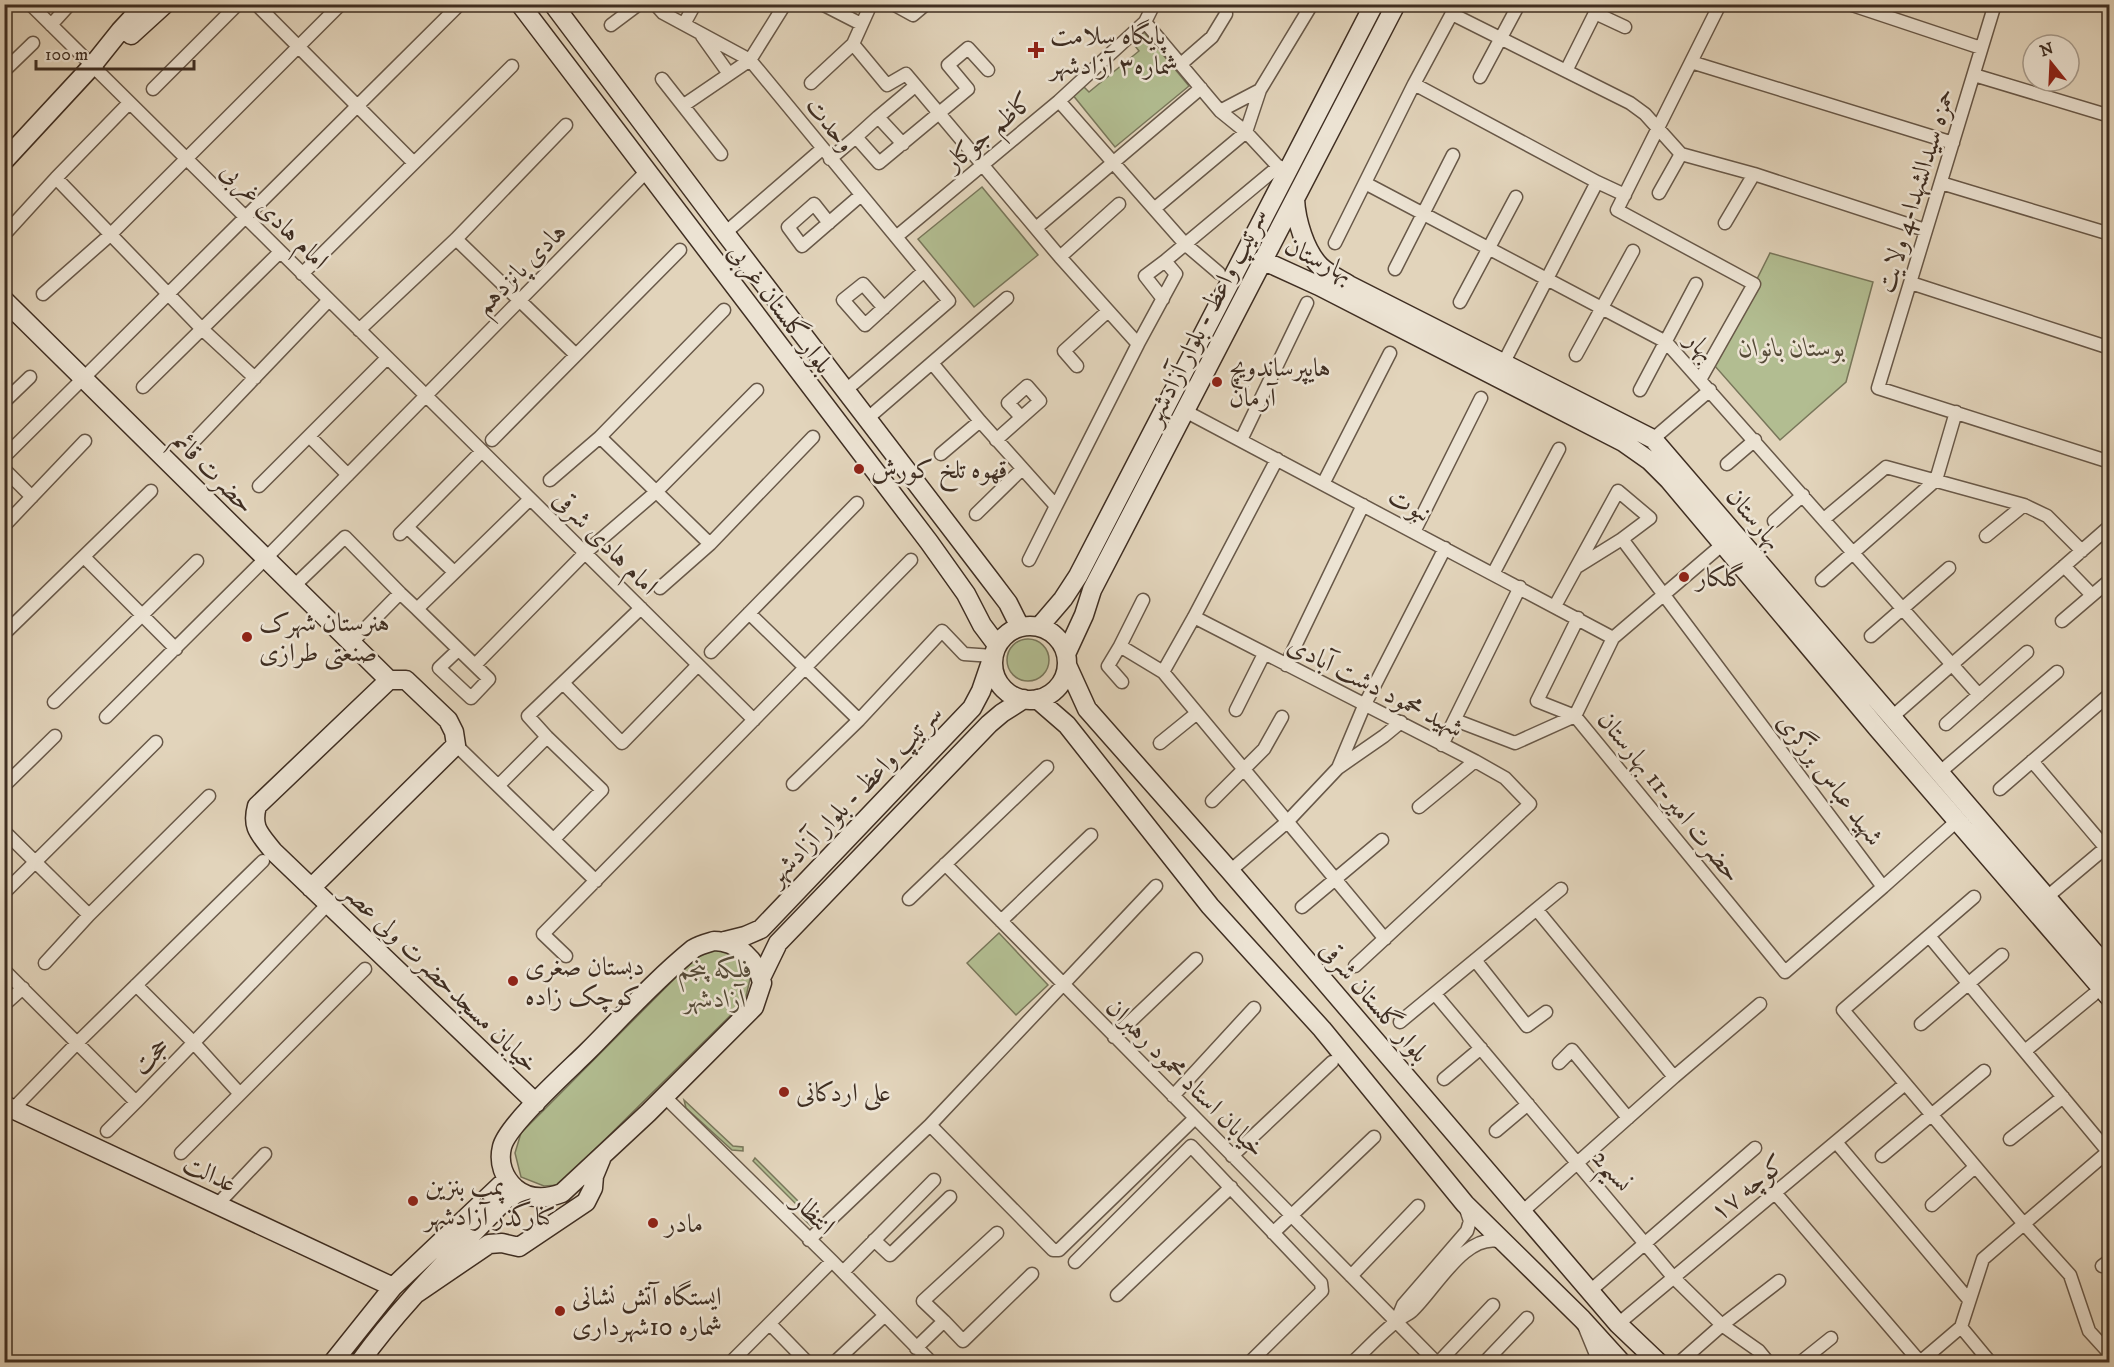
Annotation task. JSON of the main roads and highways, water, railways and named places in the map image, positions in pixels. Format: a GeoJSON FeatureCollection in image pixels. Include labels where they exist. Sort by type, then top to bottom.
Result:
{"type":"FeatureCollection","features":[{"type":"Feature","properties":{"kind":"main road"},"geometry":{"type":"LineString","coordinates":[[4,161],[92,66],[145,4]]}},
{"type":"Feature","properties":{"kind":"main road"},"geometry":{"type":"LineString","coordinates":[[92,66],[127,39],[165,4]]}},
{"type":"Feature","properties":{"kind":"main road","name":"بلوار گلستان غربی"},"geometry":{"type":"LineString","coordinates":[[520,4],[966,594],[995,650]]}},
{"type":"Feature","properties":{"kind":"main road","name":"بلوار گلستان غربی"},"geometry":{"type":"LineString","coordinates":[[553,4],[1008,603],[1020,627]]}},
{"type":"Feature","properties":{"kind":"main road","name":"سرتیپ واعظ - بلوار آزادشهر"},"geometry":{"type":"LineString","coordinates":[[1039,627],[1063,599],[1078,576],[1282,171],[1374,4]]}},
{"type":"Feature","properties":{"kind":"main road","name":"سرتیپ واعظ - بلوار آزادشهر"},"geometry":{"type":"LineString","coordinates":[[1066,659],[1092,590],[1295,207],[1396,4]]}},
{"type":"Feature","properties":{"kind":"main road","name":"بهارستان"},"geometry":{"type":"LineString","coordinates":[[1295,207],[1303,238],[1320,266],[1349,285],[1501,370],[1623,442],[1650,461],[1729,539],[1892,717],[2109,971]]}},
{"type":"Feature","properties":{"kind":"main road","name":"بهارستان"},"geometry":{"type":"LineString","coordinates":[[1266,262],[1653,439],[1878,729],[2033,910],[2101,997]]}},
{"type":"Feature","properties":{"kind":"main road","name":"حضرت قائم"},"geometry":{"type":"LineString","coordinates":[[4,300],[388,680]]}},
{"type":"Feature","properties":{"kind":"main road"},"geometry":{"type":"LineString","coordinates":[[966,594],[974,598],[984,596],[990,588],[989,578]]}},
{"type":"Feature","properties":{"kind":"main road"},"geometry":{"type":"LineString","coordinates":[[1063,599],[1066,609],[1074,615],[1084,615]]}},
{"type":"Feature","properties":{"kind":"main road"},"geometry":{"type":"LineString","coordinates":[[1030,699],[1052,692],[1058,687],[1062,680],[1066,659],[1056,637],[1039,627],[1020,627],[1006,633],[995,650],[993,671],[999,684],[1010,694],[1030,699],[1067,725],[1210,906],[1322,1029],[1465,1204],[1582,1319],[1621,1362]]}},
{"type":"Feature","properties":{"kind":"main road","name":"سرتیپ واعظ - بلوار آزادشهر"},"geometry":{"type":"LineString","coordinates":[[506,1180],[501,1165],[502,1147],[511,1131],[536,1103],[670,969],[696,947],[714,941],[746,936],[761,929],[972,708],[981,691],[995,650]]}},
{"type":"Feature","properties":{"kind":"main road","name":"بلوار گلستان شرقی"},"geometry":{"type":"LineString","coordinates":[[1066,659],[1087,709],[1230,871],[1618,1324],[1658,1362]]}},
{"type":"Feature","properties":{"kind":"main road"},"geometry":{"type":"LineString","coordinates":[[311,888],[456,745],[454,732],[448,720],[406,680],[388,680]]}},
{"type":"Feature","properties":{"kind":"main road","name":"خیابان مسجدحضرت ولی عصر"},"geometry":{"type":"LineString","coordinates":[[388,680],[257,806],[254,818],[257,830],[273,851],[536,1103]]}},
{"type":"Feature","properties":{"kind":"main road","name":"سرتیپ واعظ - بلوار آزادشهر"},"geometry":{"type":"LineString","coordinates":[[521,1193],[534,1197],[550,1197],[562,1193],[666,1097],[754,1007],[762,983],[761,978],[778,943],[989,724],[1002,713],[1030,699]]}},
{"type":"Feature","properties":{"kind":"main road"},"geometry":{"type":"LineString","coordinates":[[1067,725],[1073,711],[1087,709]]}},
{"type":"Feature","properties":{"kind":"main road"},"geometry":{"type":"LineString","coordinates":[[1878,729],[1892,717]]}},
{"type":"Feature","properties":{"kind":"main road"},"geometry":{"type":"LineString","coordinates":[[2033,910],[2048,897]]}},
{"type":"Feature","properties":{"kind":"main road"},"geometry":{"type":"LineString","coordinates":[[725,941],[743,950],[761,978]]}},
{"type":"Feature","properties":{"kind":"main road"},"geometry":{"type":"LineString","coordinates":[[1322,1029],[1348,1010]]}},
{"type":"Feature","properties":{"kind":"main road","name":"عدالت"},"geometry":{"type":"LineString","coordinates":[[9,1107],[393,1287]]}},
{"type":"Feature","properties":{"kind":"main road"},"geometry":{"type":"LineString","coordinates":[[417,1293],[489,1244],[502,1243],[519,1247],[586,1202],[593,1188],[594,1176],[601,1157]]}},
{"type":"Feature","properties":{"kind":"main road"},"geometry":{"type":"LineString","coordinates":[[333,1362],[393,1287],[506,1180],[521,1193],[506,1199],[417,1293],[360,1362]]}},
{"type":"Feature","properties":{"kind":"place","name":"پایگاه سلامت شماره۳ آزادشهر"},"geometry":{"type":"Point","coordinates":[1036,50]}},
{"type":"Feature","properties":{"kind":"place","name":"هایپرساندویچ آرمان"},"geometry":{"type":"Point","coordinates":[1217,382]}},
{"type":"Feature","properties":{"kind":"place","name":"قهوه تلخ کورش"},"geometry":{"type":"Point","coordinates":[859,469]}},
{"type":"Feature","properties":{"kind":"place","name":"گلکار"},"geometry":{"type":"Point","coordinates":[1684,577]}},
{"type":"Feature","properties":{"kind":"place","name":"هنرستان شهرک صنعتی طرازی"},"geometry":{"type":"Point","coordinates":[247,637]}},
{"type":"Feature","properties":{"kind":"place","name":"دبستان صغری کوچک زاده"},"geometry":{"type":"Point","coordinates":[513,981]}},
{"type":"Feature","properties":{"kind":"place","name":"علی اردکانی"},"geometry":{"type":"Point","coordinates":[784,1092]}},
{"type":"Feature","properties":{"kind":"place","name":"پمپ بنزین کنارگذر آزادشهر"},"geometry":{"type":"Point","coordinates":[413,1201]}},
{"type":"Feature","properties":{"kind":"place","name":"مادر"},"geometry":{"type":"Point","coordinates":[653,1223]}},
{"type":"Feature","properties":{"kind":"place","name":"ایستگاه آتش نشانی شماره 10شهرداری"},"geometry":{"type":"Point","coordinates":[560,1311]}},
{"type":"Feature","properties":{"kind":"park label","name":"بوستان بانوان"},"geometry":{"type":"Point","coordinates":[1792,347]}},
{"type":"Feature","properties":{"kind":"park label","name":"فلکه پنجم آزادشهر"},"geometry":{"type":"Point","coordinates":[715,983]}}]}
